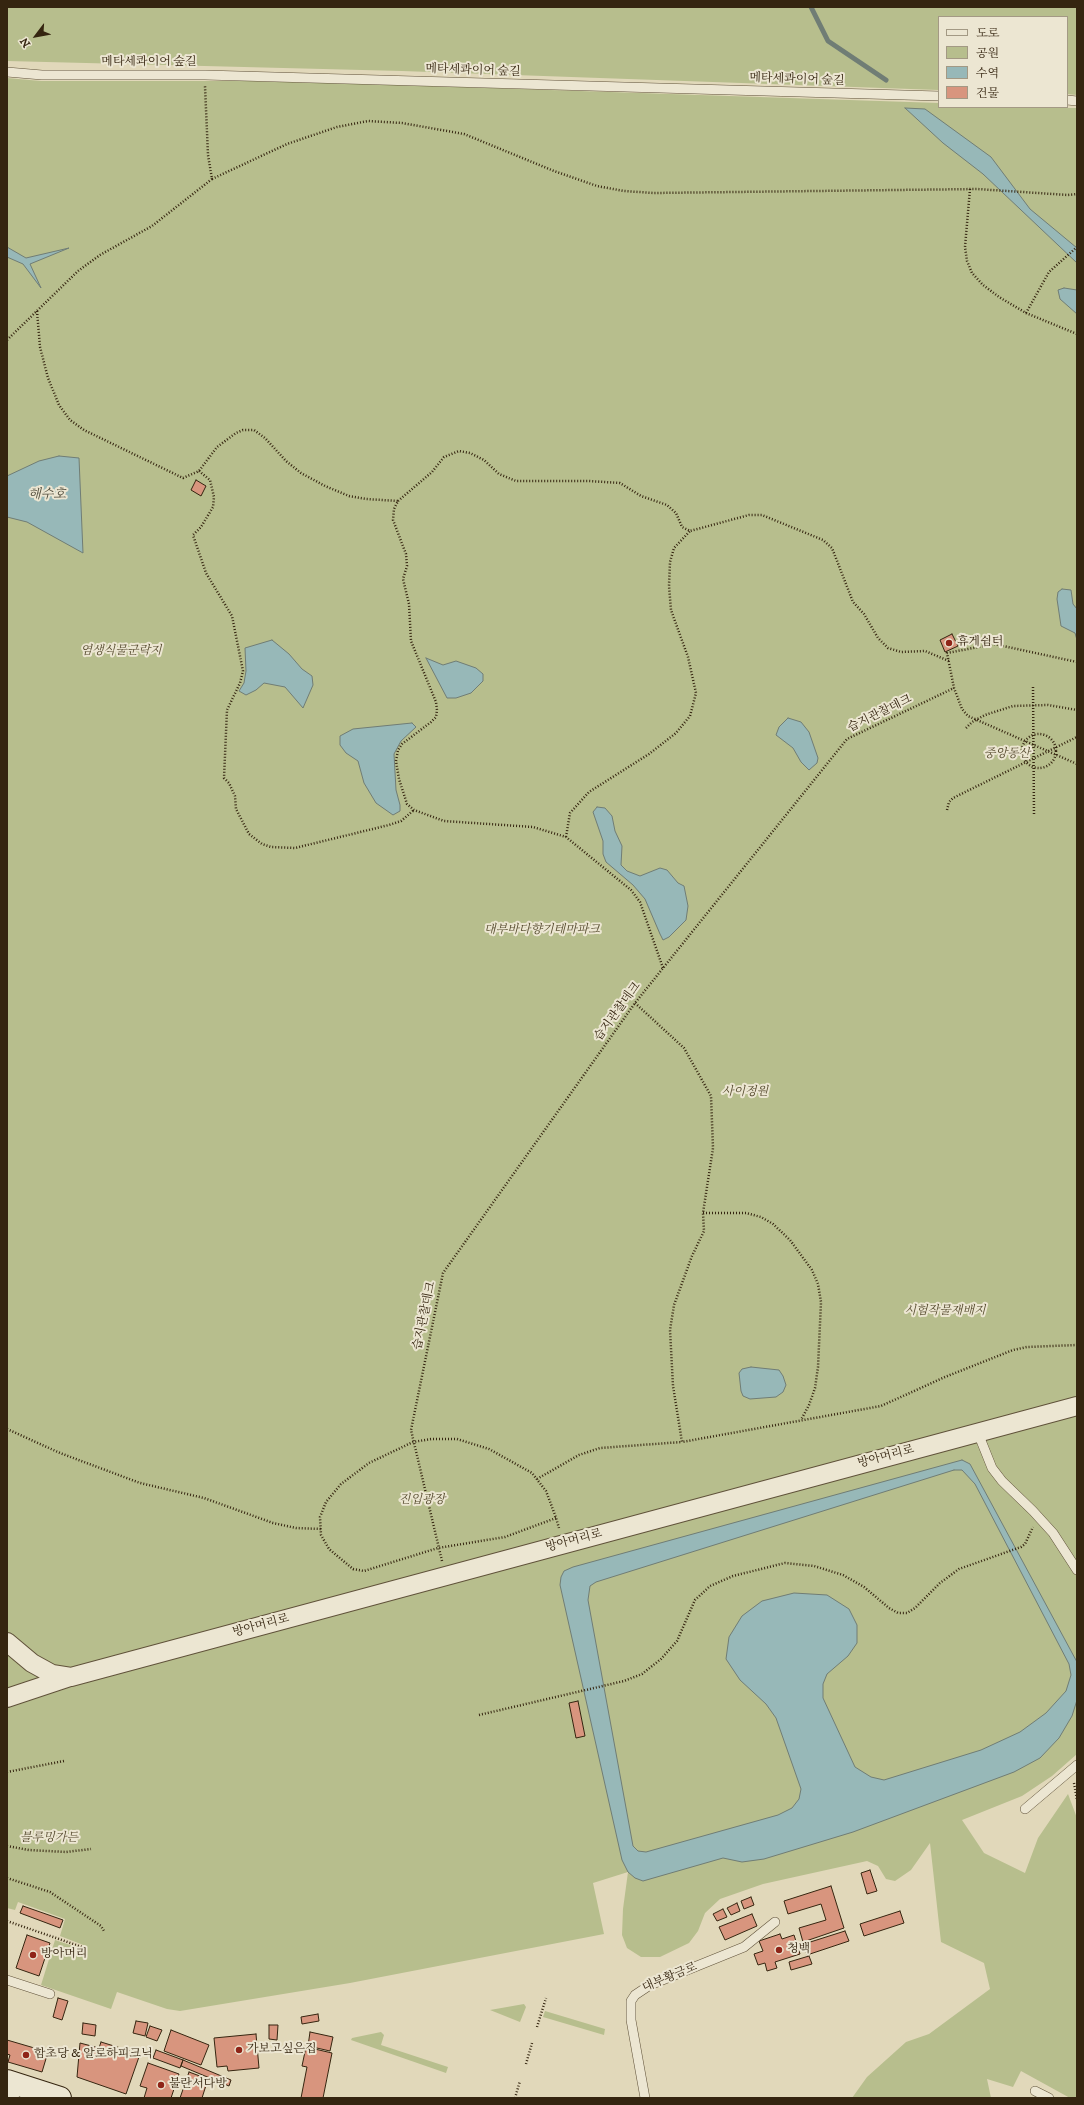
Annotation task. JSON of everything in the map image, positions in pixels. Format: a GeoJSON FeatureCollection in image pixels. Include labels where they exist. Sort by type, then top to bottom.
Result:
{"type":"FeatureCollection","features":[{"type":"Feature","properties":{"kind":"main road"},"geometry":{"type":"LineString","coordinates":[[7,2081],[60,2098]]}},
{"type":"Feature","properties":{"kind":"street","name":"방아머리로"},"geometry":{"type":"LineString","coordinates":[[7,1698],[70,1677],[1077,1406]]}},
{"type":"Feature","properties":{"kind":"street","name":"방아머리로"},"geometry":{"type":"LineString","coordinates":[[7,1642],[32,1663],[52,1674],[70,1677]]}},
{"type":"Feature","properties":{"kind":"lane","name":"메타세콰이어 숲길"},"geometry":{"type":"LineString","coordinates":[[7,72],[42,75],[204,75],[938,96]]}},
{"type":"Feature","properties":{"kind":"lane"},"geometry":{"type":"LineString","coordinates":[[978,1433],[992,1468],[1002,1481],[1053,1533],[1077,1570]]}},
{"type":"Feature","properties":{"kind":"lane"},"geometry":{"type":"LineString","coordinates":[[1025,1810],[1077,1765]]}},
{"type":"Feature","properties":{"kind":"lane","name":"대부황금로"},"geometry":{"type":"LineString","coordinates":[[645,2098],[631,2020],[631,2001],[635,1994],[650,1985],[744,1947],[775,1922]]}},
{"type":"Feature","properties":{"kind":"lane"},"geometry":{"type":"LineString","coordinates":[[7,1980],[50,1994]]}},
{"type":"Feature","properties":{"kind":"lane"},"geometry":{"type":"LineString","coordinates":[[1035,2091],[1049,2098]]}},
{"type":"Feature","properties":{"kind":"path"},"geometry":{"type":"LineString","coordinates":[[204,75],[208,155],[212,179]]}},
{"type":"Feature","properties":{"kind":"path"},"geometry":{"type":"LineString","coordinates":[[7,340],[78,271],[100,255],[152,226],[212,179],[287,144],[338,128],[368,121],[402,123],[464,134],[554,172],[597,186],[624,191],[654,193],[733,190],[977,189],[1068,195],[1077,194]]}},
{"type":"Feature","properties":{"kind":"path"},"geometry":{"type":"LineString","coordinates":[[970,189],[965,247],[967,261],[972,273],[983,285],[999,297],[1026,313],[1077,334]]}},
{"type":"Feature","properties":{"kind":"path"},"geometry":{"type":"LineString","coordinates":[[1026,313],[1049,272],[1060,260],[1077,247]]}},
{"type":"Feature","properties":{"kind":"path"},"geometry":{"type":"LineString","coordinates":[[37,311],[40,347],[48,378],[59,404],[70,420],[84,430],[183,478],[199,471],[217,447],[236,434],[243,430],[254,430],[265,438],[286,461],[302,473],[325,486],[349,496],[366,500],[398,501]]}},
{"type":"Feature","properties":{"kind":"path"},"geometry":{"type":"LineString","coordinates":[[663,968],[640,902],[631,890],[566,837],[532,827],[444,821],[414,810],[407,804],[402,790],[396,761],[398,750],[402,744],[436,717],[437,710],[436,702],[411,641],[409,604],[403,579],[407,566],[406,554],[393,520],[394,509],[398,501],[432,472],[444,457],[459,451],[470,453],[479,458],[499,474],[516,481],[595,481],[620,483],[641,496],[667,505],[676,513],[682,527],[690,530]]}},
{"type":"Feature","properties":{"kind":"path"},"geometry":{"type":"LineString","coordinates":[[199,471],[210,480],[213,507],[201,527],[193,535],[206,573],[232,616],[243,671],[238,689],[227,710],[224,778],[229,783],[235,796],[236,809],[249,834],[262,844],[271,847],[295,848],[389,825],[401,821],[414,810]]}},
{"type":"Feature","properties":{"kind":"path"},"geometry":{"type":"LineString","coordinates":[[566,837],[570,812],[589,792],[649,754],[676,733],[690,716],[696,693],[688,657],[671,610],[669,586],[670,562],[674,548],[690,530],[749,515],[762,515],[823,540],[832,548],[853,602],[864,614],[878,638],[888,648],[901,652],[925,651],[949,661]]}},
{"type":"Feature","properties":{"kind":"path"},"geometry":{"type":"LineString","coordinates":[[1077,662],[994,644],[947,653],[954,688],[962,709],[968,716],[1055,756],[1077,764]]}},
{"type":"Feature","properties":{"kind":"path"},"geometry":{"type":"LineString","coordinates":[[1033,687],[1034,815]]}},
{"type":"Feature","properties":{"kind":"path","name":"습지관찰데크"},"geometry":{"type":"LineString","coordinates":[[413,1442],[411,1430],[443,1273],[635,1003],[847,739],[954,688]]}},
{"type":"Feature","properties":{"kind":"path"},"geometry":{"type":"LineString","coordinates":[[966,728],[975,720],[998,710],[1013,706],[1062,706],[1077,710]]}},
{"type":"Feature","properties":{"kind":"path"},"geometry":{"type":"LineString","coordinates":[[1033,735],[1045,735],[1054,742],[1056,748],[1055,756],[1046,767],[1034,767],[1026,762],[1022,752],[1025,741],[1033,735]]}},
{"type":"Feature","properties":{"kind":"path"},"geometry":{"type":"LineString","coordinates":[[947,810],[949,802],[953,798],[1077,737]]}},
{"type":"Feature","properties":{"kind":"path"},"geometry":{"type":"LineString","coordinates":[[635,1003],[684,1048],[711,1096],[714,1148],[702,1213],[704,1231],[692,1256],[674,1305],[670,1330],[673,1386],[682,1442]]}},
{"type":"Feature","properties":{"kind":"path"},"geometry":{"type":"LineString","coordinates":[[702,1213],[746,1214],[761,1217],[773,1224],[790,1240],[812,1270],[818,1284],[821,1302],[818,1367],[815,1388],[809,1405],[800,1421]]}},
{"type":"Feature","properties":{"kind":"path"},"geometry":{"type":"LineString","coordinates":[[537,1479],[572,1458],[600,1448],[682,1442],[881,1406],[945,1377],[1013,1350],[1027,1347],[1077,1345]]}},
{"type":"Feature","properties":{"kind":"path"},"geometry":{"type":"LineString","coordinates":[[7,1429],[60,1453],[140,1483],[204,1498],[273,1523],[296,1528],[321,1528]]}},
{"type":"Feature","properties":{"kind":"path"},"geometry":{"type":"LineString","coordinates":[[556,1518],[505,1537],[438,1548],[364,1571],[353,1569],[329,1549],[322,1535],[320,1517],[326,1502],[341,1484],[369,1463],[413,1442],[431,1439],[457,1439],[489,1449],[532,1473],[546,1491],[556,1518],[564,1544]]}},
{"type":"Feature","properties":{"kind":"path"},"geometry":{"type":"LineString","coordinates":[[413,1442],[446,1576]]}},
{"type":"Feature","properties":{"kind":"path"},"geometry":{"type":"LineString","coordinates":[[479,1715],[624,1681],[642,1674],[661,1659],[678,1641],[695,1600],[710,1586],[733,1576],[785,1563],[814,1566],[843,1575],[864,1587],[889,1608],[898,1613],[907,1613],[915,1608],[940,1583],[959,1569],[977,1561],[1002,1555],[1021,1547],[1040,1519]]}},
{"type":"Feature","properties":{"kind":"path"},"geometry":{"type":"LineString","coordinates":[[7,1772],[64,1761]]}},
{"type":"Feature","properties":{"kind":"path"},"geometry":{"type":"LineString","coordinates":[[7,1846],[29,1850],[66,1852],[91,1850]]}},
{"type":"Feature","properties":{"kind":"path"},"geometry":{"type":"LineString","coordinates":[[7,1878],[50,1892],[101,1926],[104,1931]]}},
{"type":"Feature","properties":{"kind":"path"},"geometry":{"type":"LineString","coordinates":[[7,1921],[82,1947]]}},
{"type":"Feature","properties":{"kind":"path"},"geometry":{"type":"LineString","coordinates":[[537,2028],[546,1998]]}},
{"type":"Feature","properties":{"kind":"path"},"geometry":{"type":"LineString","coordinates":[[526,2064],[532,2043]]}},
{"type":"Feature","properties":{"kind":"path"},"geometry":{"type":"LineString","coordinates":[[515,2098],[520,2082]]}},
{"type":"Feature","properties":{"kind":"green space"},"geometry":{"type":"Polygon","coordinates":[[[7,7],[1077,7],[1077,95],[1068,94],[1068,16],[938,16],[938,90],[402,71],[7,61],[7,7]]]}},
{"type":"Feature","properties":{"kind":"green space","name":"대부바다향기테마파크"},"geometry":{"type":"Polygon","coordinates":[[[7,78],[41,81],[250,81],[371,84],[938,103],[938,108],[1077,108],[1077,1754],[1052,1776],[1022,1796],[962,1820],[984,1853],[1025,1873],[1038,1838],[1068,1794],[1077,1818],[1077,2098],[1070,2098],[1021,2071],[1013,2087],[987,2079],[991,2098],[852,2098],[867,2077],[906,2042],[929,2034],[990,1989],[984,1963],[941,1942],[930,1843],[911,1870],[895,1881],[886,1879],[878,1866],[867,1861],[763,1884],[720,1899],[705,1913],[698,1931],[689,1943],[660,1957],[641,1957],[627,1948],[622,1935],[623,1909],[628,1872],[593,1883],[604,1934],[350,1983],[180,2011],[167,2009],[117,1992],[111,2009],[41,1985],[55,1940],[85,1950],[86,1946],[60,1936],[65,1919],[18,1902],[15,1910],[7,1908],[7,78]]]}},
{"type":"Feature","properties":{"kind":"green space"},"geometry":{"type":"Polygon","coordinates":[[[524,2004],[526,2007],[520,2022],[490,2010],[524,2004]]]}},
{"type":"Feature","properties":{"kind":"green space"},"geometry":{"type":"Polygon","coordinates":[[[545,2011],[605,2029],[604,2035],[543,2017],[545,2011]]]}},
{"type":"Feature","properties":{"kind":"green space"},"geometry":{"type":"Polygon","coordinates":[[[381,2032],[384,2035],[381,2045],[448,2067],[446,2073],[351,2040],[352,2038],[381,2032]]]}},
{"type":"Feature","properties":{"kind":"water"},"geometry":{"type":"Polygon","coordinates":[[[905,108],[925,109],[991,157],[1030,209],[1077,248],[1077,263],[983,174],[943,143],[905,108]]]}},
{"type":"Feature","properties":{"kind":"water"},"geometry":{"type":"Polygon","coordinates":[[[7,247],[26,258],[69,248],[30,264],[41,288],[23,264],[7,257],[7,247]]]}},
{"type":"Feature","properties":{"kind":"water"},"geometry":{"type":"Polygon","coordinates":[[[1064,288],[1077,290],[1077,314],[1060,299],[1058,290],[1064,288]]]}},
{"type":"Feature","properties":{"kind":"water","name":"해수호"},"geometry":{"type":"Polygon","coordinates":[[[59,456],[79,458],[83,553],[27,522],[7,517],[7,476],[39,461],[59,456]]]}},
{"type":"Feature","properties":{"kind":"water"},"geometry":{"type":"Polygon","coordinates":[[[1062,589],[1071,590],[1073,604],[1077,609],[1077,640],[1075,633],[1061,626],[1057,599],[1058,592],[1062,589]]]}},
{"type":"Feature","properties":{"kind":"water"},"geometry":{"type":"Polygon","coordinates":[[[272,640],[289,654],[302,669],[312,676],[313,685],[303,708],[285,687],[264,683],[256,690],[246,695],[239,691],[244,683],[246,671],[245,648],[272,640]]]}},
{"type":"Feature","properties":{"kind":"water"},"geometry":{"type":"Polygon","coordinates":[[[426,658],[443,665],[456,661],[476,668],[483,674],[483,681],[471,693],[456,698],[447,698],[426,658]]]}},
{"type":"Feature","properties":{"kind":"water"},"geometry":{"type":"Polygon","coordinates":[[[788,718],[801,722],[809,732],[818,758],[817,763],[809,770],[801,762],[793,748],[776,735],[779,727],[788,718]]]}},
{"type":"Feature","properties":{"kind":"water"},"geometry":{"type":"Polygon","coordinates":[[[412,723],[416,727],[401,741],[394,754],[396,790],[400,811],[393,815],[376,803],[364,783],[358,761],[346,753],[340,745],[340,736],[353,729],[412,723]]]}},
{"type":"Feature","properties":{"kind":"water"},"geometry":{"type":"Polygon","coordinates":[[[597,807],[605,808],[612,816],[615,831],[622,846],[621,865],[627,871],[640,876],[660,868],[667,870],[678,883],[684,886],[688,906],[686,920],[669,937],[663,940],[645,899],[633,885],[606,862],[603,854],[603,841],[593,812],[597,807]]]}},
{"type":"Feature","properties":{"kind":"water"},"geometry":{"type":"Polygon","coordinates":[[[751,1367],[779,1370],[786,1385],[783,1392],[776,1397],[750,1399],[743,1396],[739,1373],[742,1369],[751,1367]]]}},
{"type":"Feature","properties":{"kind":"water"},"geometry":{"type":"Polygon","coordinates":[[[962,1460],[970,1464],[1077,1662],[1077,1700],[1072,1716],[1059,1738],[1040,1758],[1014,1772],[853,1832],[764,1859],[742,1862],[723,1858],[643,1881],[635,1878],[628,1872],[622,1860],[560,1585],[561,1577],[564,1571],[573,1567],[962,1460]],[[954,1470],[596,1582],[590,1586],[588,1600],[633,1846],[638,1851],[646,1852],[778,1815],[792,1808],[799,1799],[801,1789],[776,1718],[766,1704],[740,1680],[726,1659],[729,1637],[742,1616],[762,1601],[794,1593],[827,1595],[849,1609],[857,1625],[857,1643],[848,1656],[827,1674],[823,1684],[823,1698],[855,1767],[871,1777],[884,1780],[981,1750],[1020,1732],[1046,1713],[1066,1691],[1071,1675],[1069,1664],[975,1484],[962,1470],[954,1470]]]}},
{"type":"Feature","properties":{"kind":"building"},"geometry":{"type":"Polygon","coordinates":[[[196,480],[206,486],[201,496],[191,490],[196,480]]]}},
{"type":"Feature","properties":{"kind":"building","name":"휴게쉼터"},"geometry":{"type":"Polygon","coordinates":[[[952,634],[958,646],[945,652],[940,640],[952,634]]]}},
{"type":"Feature","properties":{"kind":"building"},"geometry":{"type":"Polygon","coordinates":[[[578,1701],[585,1736],[576,1738],[569,1703],[578,1701]]]}},
{"type":"Feature","properties":{"kind":"building"},"geometry":{"type":"Polygon","coordinates":[[[870,1870],[877,1891],[867,1894],[861,1873],[870,1870]]]}},
{"type":"Feature","properties":{"kind":"building"},"geometry":{"type":"Polygon","coordinates":[[[831,1886],[844,1928],[803,1942],[799,1928],[826,1920],[821,1904],[788,1914],[784,1901],[831,1886]]]}},
{"type":"Feature","properties":{"kind":"building"},"geometry":{"type":"Polygon","coordinates":[[[751,1897],[754,1905],[744,1909],[741,1901],[751,1897]]]}},
{"type":"Feature","properties":{"kind":"building"},"geometry":{"type":"Polygon","coordinates":[[[737,1903],[740,1911],[731,1915],[727,1908],[737,1903]]]}},
{"type":"Feature","properties":{"kind":"building"},"geometry":{"type":"Polygon","coordinates":[[[23,1906],[63,1920],[60,1928],[20,1913],[23,1906]]]}},
{"type":"Feature","properties":{"kind":"building"},"geometry":{"type":"Polygon","coordinates":[[[723,1909],[727,1917],[717,1921],[713,1914],[723,1909]]]}},
{"type":"Feature","properties":{"kind":"building"},"geometry":{"type":"Polygon","coordinates":[[[900,1911],[904,1923],[864,1936],[860,1924],[900,1911]]]}},
{"type":"Feature","properties":{"kind":"building"},"geometry":{"type":"Polygon","coordinates":[[[752,1914],[757,1926],[725,1940],[719,1927],[752,1914]]]}},
{"type":"Feature","properties":{"kind":"building"},"geometry":{"type":"Polygon","coordinates":[[[845,1931],[849,1941],[807,1955],[804,1944],[845,1931]]]}},
{"type":"Feature","properties":{"kind":"building"},"geometry":{"type":"Polygon","coordinates":[[[780,1934],[782,1939],[794,1935],[800,1954],[775,1962],[777,1968],[767,1971],[765,1963],[758,1965],[754,1954],[763,1951],[759,1941],[780,1934]]]}},
{"type":"Feature","properties":{"kind":"building"},"geometry":{"type":"Polygon","coordinates":[[[27,1935],[50,1943],[39,1976],[16,1968],[27,1935]]]}},
{"type":"Feature","properties":{"kind":"building"},"geometry":{"type":"Polygon","coordinates":[[[809,1956],[812,1964],[791,1970],[789,1962],[809,1956]]]}},
{"type":"Feature","properties":{"kind":"building"},"geometry":{"type":"Polygon","coordinates":[[[58,1998],[68,2001],[62,2020],[53,2017],[58,1998]]]}},
{"type":"Feature","properties":{"kind":"building"},"geometry":{"type":"Polygon","coordinates":[[[318,2014],[319,2021],[302,2024],[301,2017],[318,2014]]]}},
{"type":"Feature","properties":{"kind":"building"},"geometry":{"type":"Polygon","coordinates":[[[136,2021],[148,2023],[145,2036],[133,2033],[136,2021]]]}},
{"type":"Feature","properties":{"kind":"building"},"geometry":{"type":"Polygon","coordinates":[[[83,2023],[96,2025],[95,2036],[82,2034],[83,2023]]]}},
{"type":"Feature","properties":{"kind":"building"},"geometry":{"type":"Polygon","coordinates":[[[269,2025],[278,2025],[277,2040],[269,2039],[269,2025]]]}},
{"type":"Feature","properties":{"kind":"building"},"geometry":{"type":"Polygon","coordinates":[[[150,2026],[162,2030],[157,2041],[146,2037],[150,2026]]]}},
{"type":"Feature","properties":{"kind":"building"},"geometry":{"type":"Polygon","coordinates":[[[171,2030],[209,2045],[201,2065],[164,2051],[171,2030]]]}},
{"type":"Feature","properties":{"kind":"building"},"geometry":{"type":"Polygon","coordinates":[[[310,2032],[333,2037],[330,2051],[308,2046],[310,2032]]]}},
{"type":"Feature","properties":{"kind":"building"},"geometry":{"type":"Polygon","coordinates":[[[256,2034],[259,2068],[228,2071],[227,2066],[217,2067],[214,2038],[256,2034]]]}},
{"type":"Feature","properties":{"kind":"building"},"geometry":{"type":"Polygon","coordinates":[[[7,2040],[48,2052],[42,2072],[8,2062],[10,2055],[7,2054],[7,2040]]]}},
{"type":"Feature","properties":{"kind":"building"},"geometry":{"type":"Polygon","coordinates":[[[101,2042],[140,2054],[126,2094],[77,2077],[80,2043],[99,2048],[101,2042]]]}},
{"type":"Feature","properties":{"kind":"building"},"geometry":{"type":"Polygon","coordinates":[[[306,2047],[332,2053],[323,2098],[301,2098],[307,2067],[302,2066],[306,2047]]]}},
{"type":"Feature","properties":{"kind":"building"},"geometry":{"type":"Polygon","coordinates":[[[156,2050],[183,2060],[180,2068],[153,2058],[156,2050]]]}},
{"type":"Feature","properties":{"kind":"building"},"geometry":{"type":"Polygon","coordinates":[[[183,2060],[231,2080],[229,2086],[181,2066],[183,2060]]]}},
{"type":"Feature","properties":{"kind":"building"},"geometry":{"type":"Polygon","coordinates":[[[148,2063],[179,2074],[171,2098],[144,2098],[147,2088],[140,2086],[148,2063]]]}},
{"type":"Feature","properties":{"kind":"building"},"geometry":{"type":"Polygon","coordinates":[[[189,2072],[208,2079],[202,2098],[180,2098],[189,2072]]]}},
{"type":"Feature","properties":{"kind":"waterway"},"geometry":{"type":"LineString","coordinates":[[811,7],[828,41],[886,80]]}},
{"type":"Feature","properties":{"kind":"place","name":"휴게쉼터"},"geometry":{"type":"Point","coordinates":[949,643]}},
{"type":"Feature","properties":{"kind":"place","name":"청백"},"geometry":{"type":"Point","coordinates":[779,1950]}},
{"type":"Feature","properties":{"kind":"place","name":"방아머리"},"geometry":{"type":"Point","coordinates":[33,1955]}},
{"type":"Feature","properties":{"kind":"place","name":"가보고싶은집"},"geometry":{"type":"Point","coordinates":[239,2050]}},
{"type":"Feature","properties":{"kind":"place","name":"함초당 & 알로하피크닉"},"geometry":{"type":"Point","coordinates":[26,2055]}},
{"type":"Feature","properties":{"kind":"place","name":"불란서다방"},"geometry":{"type":"Point","coordinates":[161,2085]}},
{"type":"Feature","properties":{"kind":"park label","name":"염생식물군락지"},"geometry":{"type":"Point","coordinates":[121,652]}},
{"type":"Feature","properties":{"kind":"park label","name":"중앙동산"},"geometry":{"type":"Point","coordinates":[1007,755]}},
{"type":"Feature","properties":{"kind":"park label","name":"사이정원"},"geometry":{"type":"Point","coordinates":[745,1093]}},
{"type":"Feature","properties":{"kind":"park label","name":"시험작물재배지"},"geometry":{"type":"Point","coordinates":[945,1312]}},
{"type":"Feature","properties":{"kind":"park label","name":"진입광장"},"geometry":{"type":"Point","coordinates":[422,1501]}},
{"type":"Feature","properties":{"kind":"park label","name":"블루밍가든"},"geometry":{"type":"Point","coordinates":[49,1839]}}]}
